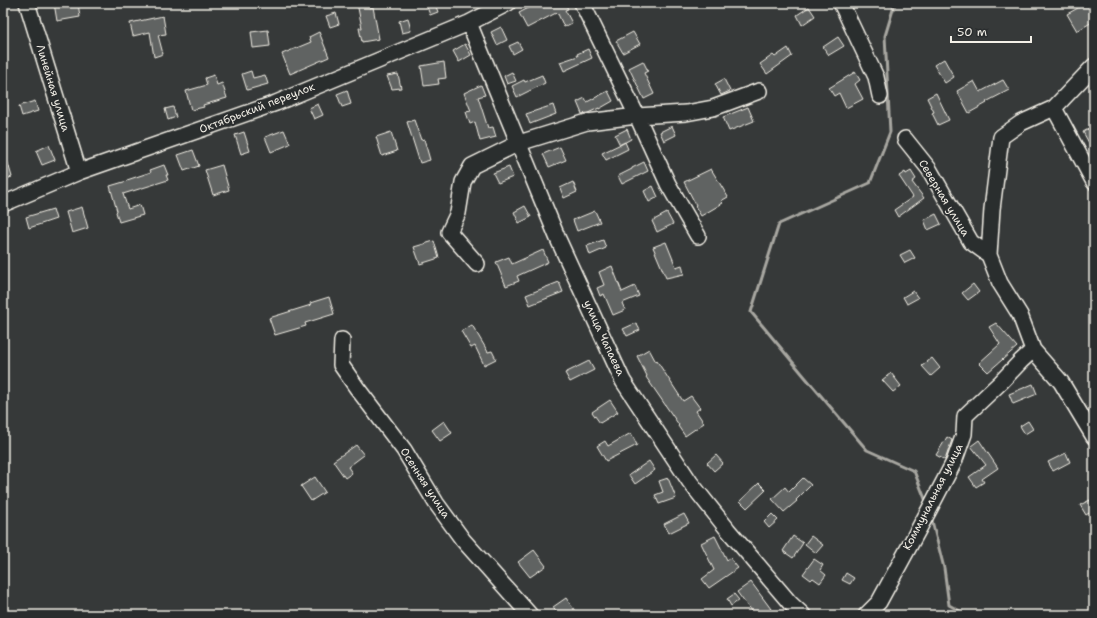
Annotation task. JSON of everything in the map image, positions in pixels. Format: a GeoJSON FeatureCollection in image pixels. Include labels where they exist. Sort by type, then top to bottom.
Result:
{"type":"FeatureCollection","features":[{"type":"Feature","properties":{"kind":"street","name":"Линейная улица"},"geometry":{"type":"LineString","coordinates":[[27,3],[79,172]]}},
{"type":"Feature","properties":{"kind":"street","name":"Октябрьский переулок"},"geometry":{"type":"LineString","coordinates":[[3,204],[79,172],[276,103],[469,23],[508,3]]}},
{"type":"Feature","properties":{"kind":"street"},"geometry":{"type":"LineString","coordinates":[[582,3],[668,184],[698,236]]}},
{"type":"Feature","properties":{"kind":"street"},"geometry":{"type":"LineString","coordinates":[[841,3],[876,77],[880,96]]}},
{"type":"Feature","properties":{"kind":"street","name":"улица Чапаева"},"geometry":{"type":"LineString","coordinates":[[469,23],[558,239],[623,381],[690,482],[728,530],[803,615]]}},
{"type":"Feature","properties":{"kind":"street"},"geometry":{"type":"LineString","coordinates":[[1094,66],[1054,108],[1021,123],[1001,137],[992,209],[989,255],[1000,283],[1020,315],[1033,350],[1061,382],[1094,437]]}},
{"type":"Feature","properties":{"kind":"street"},"geometry":{"type":"LineString","coordinates":[[477,264],[449,232],[458,213],[463,182],[472,166],[519,143],[587,122],[637,116],[686,113],[713,108],[759,90]]}},
{"type":"Feature","properties":{"kind":"street"},"geometry":{"type":"LineString","coordinates":[[1054,108],[1094,182]]}},
{"type":"Feature","properties":{"kind":"street","name":"Северная улица"},"geometry":{"type":"LineString","coordinates":[[905,139],[929,169],[971,242],[989,255]]}},
{"type":"Feature","properties":{"kind":"street","name":"Осенняя улица"},"geometry":{"type":"LineString","coordinates":[[342,340],[341,365],[404,450],[436,502],[462,540],[530,615]]}},
{"type":"Feature","properties":{"kind":"street","name":"Коммунальная улица"},"geometry":{"type":"LineString","coordinates":[[866,615],[879,602],[954,462],[964,434],[965,416],[1033,350]]}},
{"type":"Feature","properties":{"kind":"building"},"geometry":{"type":"Polygon","coordinates":[[[54,3],[78,3],[80,17],[57,21],[54,3]]]}},
{"type":"Feature","properties":{"kind":"building"},"geometry":{"type":"Polygon","coordinates":[[[357,3],[369,3],[370,8],[373,7],[379,39],[362,42],[359,28],[362,28],[357,3]]]}},
{"type":"Feature","properties":{"kind":"building"},"geometry":{"type":"Polygon","coordinates":[[[538,3],[542,8],[551,3],[565,3],[568,9],[565,10],[572,23],[564,27],[558,14],[556,13],[527,28],[519,13],[538,3]]]}},
{"type":"Feature","properties":{"kind":"building"},"geometry":{"type":"Polygon","coordinates":[[[1087,3],[1090,3],[1094,9],[1094,21],[1077,31],[1067,14],[1087,3]]]}},
{"type":"Feature","properties":{"kind":"building"},"geometry":{"type":"Polygon","coordinates":[[[435,4],[438,12],[430,15],[427,7],[435,4]]]}},
{"type":"Feature","properties":{"kind":"building"},"geometry":{"type":"Polygon","coordinates":[[[809,7],[815,16],[802,25],[797,15],[809,7]]]}},
{"type":"Feature","properties":{"kind":"building"},"geometry":{"type":"Polygon","coordinates":[[[336,13],[339,24],[330,27],[326,16],[336,13]]]}},
{"type":"Feature","properties":{"kind":"building"},"geometry":{"type":"Polygon","coordinates":[[[163,16],[166,34],[158,35],[163,54],[154,57],[150,32],[133,36],[130,23],[163,16]]]}},
{"type":"Feature","properties":{"kind":"building"},"geometry":{"type":"Polygon","coordinates":[[[408,18],[411,31],[402,33],[399,21],[408,18]]]}},
{"type":"Feature","properties":{"kind":"building"},"geometry":{"type":"Polygon","coordinates":[[[501,27],[507,40],[497,45],[491,32],[501,27]]]}},
{"type":"Feature","properties":{"kind":"building"},"geometry":{"type":"Polygon","coordinates":[[[268,30],[270,46],[253,48],[251,32],[268,30]]]}},
{"type":"Feature","properties":{"kind":"building"},"geometry":{"type":"Polygon","coordinates":[[[319,32],[329,57],[290,74],[282,54],[311,42],[309,37],[319,32]]]}},
{"type":"Feature","properties":{"kind":"building"},"geometry":{"type":"Polygon","coordinates":[[[633,32],[640,44],[623,53],[616,41],[633,32]]]}},
{"type":"Feature","properties":{"kind":"building"},"geometry":{"type":"Polygon","coordinates":[[[838,37],[844,46],[829,55],[823,47],[838,37]]]}},
{"type":"Feature","properties":{"kind":"building"},"geometry":{"type":"Polygon","coordinates":[[[518,42],[522,49],[513,54],[509,46],[518,42]]]}},
{"type":"Feature","properties":{"kind":"building"},"geometry":{"type":"Polygon","coordinates":[[[465,44],[471,55],[459,62],[453,51],[465,44]]]}},
{"type":"Feature","properties":{"kind":"building"},"geometry":{"type":"Polygon","coordinates":[[[788,48],[792,56],[767,74],[760,64],[773,55],[775,57],[788,48]]]}},
{"type":"Feature","properties":{"kind":"building"},"geometry":{"type":"Polygon","coordinates":[[[588,49],[592,58],[564,71],[560,62],[578,56],[577,54],[588,49]]]}},
{"type":"Feature","properties":{"kind":"building"},"geometry":{"type":"Polygon","coordinates":[[[944,59],[954,77],[945,83],[934,65],[944,59]]]}},
{"type":"Feature","properties":{"kind":"building"},"geometry":{"type":"Polygon","coordinates":[[[643,61],[648,71],[644,73],[654,94],[644,99],[629,68],[643,61]]]}},
{"type":"Feature","properties":{"kind":"building"},"geometry":{"type":"Polygon","coordinates":[[[444,62],[446,78],[438,79],[439,84],[424,86],[421,66],[444,62]]]}},
{"type":"Feature","properties":{"kind":"building"},"geometry":{"type":"Polygon","coordinates":[[[251,71],[253,78],[265,75],[268,84],[247,90],[242,74],[251,71]]]}},
{"type":"Feature","properties":{"kind":"building"},"geometry":{"type":"Polygon","coordinates":[[[512,72],[516,81],[507,84],[504,76],[512,72]]]}},
{"type":"Feature","properties":{"kind":"building"},"geometry":{"type":"Polygon","coordinates":[[[855,72],[860,80],[855,84],[863,99],[846,108],[839,93],[834,96],[829,88],[855,72]]]}},
{"type":"Feature","properties":{"kind":"building"},"geometry":{"type":"Polygon","coordinates":[[[398,74],[401,88],[392,89],[387,76],[398,74]]]}},
{"type":"Feature","properties":{"kind":"building"},"geometry":{"type":"Polygon","coordinates":[[[214,75],[217,85],[222,83],[227,98],[203,105],[204,107],[191,110],[186,91],[207,85],[205,78],[214,75]]]}},
{"type":"Feature","properties":{"kind":"building"},"geometry":{"type":"Polygon","coordinates":[[[542,75],[545,83],[517,97],[512,86],[524,80],[525,82],[542,75]]]}},
{"type":"Feature","properties":{"kind":"building"},"geometry":{"type":"Polygon","coordinates":[[[724,79],[730,91],[721,95],[715,84],[724,79]]]}},
{"type":"Feature","properties":{"kind":"building"},"geometry":{"type":"Polygon","coordinates":[[[1003,80],[1009,90],[969,113],[957,91],[974,81],[980,92],[1003,80]]]}},
{"type":"Feature","properties":{"kind":"building"},"geometry":{"type":"Polygon","coordinates":[[[481,85],[485,95],[478,97],[488,128],[493,127],[496,137],[480,141],[475,122],[470,124],[466,112],[471,111],[464,93],[481,85]]]}},
{"type":"Feature","properties":{"kind":"building"},"geometry":{"type":"Polygon","coordinates":[[[347,90],[351,104],[342,107],[337,94],[347,90]]]}},
{"type":"Feature","properties":{"kind":"building"},"geometry":{"type":"Polygon","coordinates":[[[608,91],[613,101],[599,109],[582,114],[577,102],[585,98],[587,102],[608,91]]]}},
{"type":"Feature","properties":{"kind":"building"},"geometry":{"type":"Polygon","coordinates":[[[936,93],[949,120],[938,125],[932,113],[934,112],[927,98],[936,93]]]}},
{"type":"Feature","properties":{"kind":"building"},"geometry":{"type":"Polygon","coordinates":[[[35,101],[38,111],[22,116],[19,106],[35,101]]]}},
{"type":"Feature","properties":{"kind":"building"},"geometry":{"type":"Polygon","coordinates":[[[318,104],[323,115],[314,119],[309,108],[318,104]]]}},
{"type":"Feature","properties":{"kind":"building"},"geometry":{"type":"Polygon","coordinates":[[[553,105],[556,114],[530,124],[526,114],[553,105]]]}},
{"type":"Feature","properties":{"kind":"building"},"geometry":{"type":"Polygon","coordinates":[[[173,107],[176,117],[168,120],[165,109],[173,107]]]}},
{"type":"Feature","properties":{"kind":"building"},"geometry":{"type":"Polygon","coordinates":[[[748,107],[754,121],[729,131],[723,117],[748,107]]]}},
{"type":"Feature","properties":{"kind":"building"},"geometry":{"type":"Polygon","coordinates":[[[414,120],[421,140],[424,139],[430,160],[420,163],[407,122],[414,120]]]}},
{"type":"Feature","properties":{"kind":"building"},"geometry":{"type":"Polygon","coordinates":[[[672,126],[676,135],[664,141],[660,132],[672,126]]]}},
{"type":"Feature","properties":{"kind":"building"},"geometry":{"type":"Polygon","coordinates":[[[1094,126],[1094,152],[1083,132],[1094,126]]]}},
{"type":"Feature","properties":{"kind":"building"},"geometry":{"type":"Polygon","coordinates":[[[627,129],[631,139],[620,145],[615,135],[627,129]]]}},
{"type":"Feature","properties":{"kind":"building"},"geometry":{"type":"Polygon","coordinates":[[[284,130],[290,144],[271,152],[265,137],[284,130]]]}},
{"type":"Feature","properties":{"kind":"building"},"geometry":{"type":"Polygon","coordinates":[[[244,132],[250,151],[241,154],[235,135],[244,132]]]}},
{"type":"Feature","properties":{"kind":"building"},"geometry":{"type":"Polygon","coordinates":[[[391,132],[397,151],[382,156],[376,137],[391,132]]]}},
{"type":"Feature","properties":{"kind":"building"},"geometry":{"type":"Polygon","coordinates":[[[625,142],[628,149],[606,160],[602,153],[625,142]]]}},
{"type":"Feature","properties":{"kind":"building"},"geometry":{"type":"Polygon","coordinates":[[[49,145],[55,160],[42,165],[36,151],[49,145]]]}},
{"type":"Feature","properties":{"kind":"building"},"geometry":{"type":"Polygon","coordinates":[[[560,147],[566,160],[549,167],[543,154],[560,147]]]}},
{"type":"Feature","properties":{"kind":"building"},"geometry":{"type":"Polygon","coordinates":[[[193,150],[199,166],[184,171],[178,155],[193,150]]]}},
{"type":"Feature","properties":{"kind":"building"},"geometry":{"type":"Polygon","coordinates":[[[3,153],[5,153],[12,177],[3,180],[3,153]]]}},
{"type":"Feature","properties":{"kind":"building"},"geometry":{"type":"Polygon","coordinates":[[[644,162],[648,171],[622,184],[618,176],[644,162]]]}},
{"type":"Feature","properties":{"kind":"building"},"geometry":{"type":"Polygon","coordinates":[[[164,165],[168,175],[166,175],[168,180],[123,194],[128,209],[140,205],[143,215],[119,222],[110,186],[151,172],[150,170],[164,165]]]}},
{"type":"Feature","properties":{"kind":"building"},"geometry":{"type":"Polygon","coordinates":[[[222,165],[229,190],[213,195],[205,170],[222,165]]]}},
{"type":"Feature","properties":{"kind":"building"},"geometry":{"type":"Polygon","coordinates":[[[509,167],[513,177],[498,183],[493,173],[509,167]]]}},
{"type":"Feature","properties":{"kind":"building"},"geometry":{"type":"Polygon","coordinates":[[[711,169],[728,197],[721,201],[723,203],[701,216],[684,182],[711,169]]]}},
{"type":"Feature","properties":{"kind":"building"},"geometry":{"type":"Polygon","coordinates":[[[911,171],[916,179],[912,182],[924,198],[898,217],[894,210],[913,197],[899,176],[905,172],[906,174],[911,171]]]}},
{"type":"Feature","properties":{"kind":"building"},"geometry":{"type":"Polygon","coordinates":[[[573,182],[577,192],[564,198],[560,188],[573,182]]]}},
{"type":"Feature","properties":{"kind":"building"},"geometry":{"type":"Polygon","coordinates":[[[653,186],[658,197],[649,202],[644,191],[653,186]]]}},
{"type":"Feature","properties":{"kind":"building"},"geometry":{"type":"Polygon","coordinates":[[[525,206],[531,217],[519,223],[514,212],[525,206]]]}},
{"type":"Feature","properties":{"kind":"building"},"geometry":{"type":"Polygon","coordinates":[[[82,207],[88,228],[72,233],[66,212],[82,207]]]}},
{"type":"Feature","properties":{"kind":"building"},"geometry":{"type":"Polygon","coordinates":[[[53,209],[56,219],[29,228],[26,217],[53,209]]]}},
{"type":"Feature","properties":{"kind":"building"},"geometry":{"type":"Polygon","coordinates":[[[595,211],[600,222],[577,231],[573,220],[595,211]]]}},
{"type":"Feature","properties":{"kind":"building"},"geometry":{"type":"Polygon","coordinates":[[[667,213],[673,224],[657,232],[652,221],[667,213]]]}},
{"type":"Feature","properties":{"kind":"building"},"geometry":{"type":"Polygon","coordinates":[[[936,214],[941,224],[928,230],[924,220],[936,214]]]}},
{"type":"Feature","properties":{"kind":"building"},"geometry":{"type":"Polygon","coordinates":[[[603,240],[606,248],[590,255],[587,246],[603,240]]]}},
{"type":"Feature","properties":{"kind":"building"},"geometry":{"type":"Polygon","coordinates":[[[434,241],[439,258],[420,264],[414,247],[434,241]]]}},
{"type":"Feature","properties":{"kind":"building"},"geometry":{"type":"Polygon","coordinates":[[[666,242],[676,267],[682,265],[684,274],[666,278],[653,247],[666,242]]]}},
{"type":"Feature","properties":{"kind":"building"},"geometry":{"type":"Polygon","coordinates":[[[543,250],[548,262],[517,276],[519,281],[506,286],[496,262],[509,257],[512,264],[543,250]]]}},
{"type":"Feature","properties":{"kind":"building"},"geometry":{"type":"Polygon","coordinates":[[[910,250],[915,258],[905,263],[900,255],[910,250]]]}},
{"type":"Feature","properties":{"kind":"building"},"geometry":{"type":"Polygon","coordinates":[[[612,266],[622,292],[635,286],[639,296],[622,303],[625,310],[613,315],[604,294],[600,296],[597,288],[604,285],[599,272],[612,266]]]}},
{"type":"Feature","properties":{"kind":"building"},"geometry":{"type":"Polygon","coordinates":[[[559,282],[563,292],[530,305],[526,295],[559,282]]]}},
{"type":"Feature","properties":{"kind":"building"},"geometry":{"type":"Polygon","coordinates":[[[973,284],[979,292],[968,300],[962,293],[973,284]]]}},
{"type":"Feature","properties":{"kind":"building"},"geometry":{"type":"Polygon","coordinates":[[[913,291],[918,298],[907,304],[903,297],[913,291]]]}},
{"type":"Feature","properties":{"kind":"building"},"geometry":{"type":"Polygon","coordinates":[[[329,297],[334,314],[305,323],[306,326],[275,335],[269,318],[311,305],[310,303],[329,297]]]}},
{"type":"Feature","properties":{"kind":"building"},"geometry":{"type":"Polygon","coordinates":[[[636,323],[640,330],[627,336],[623,329],[636,323]]]}},
{"type":"Feature","properties":{"kind":"building"},"geometry":{"type":"Polygon","coordinates":[[[996,323],[1017,347],[988,372],[979,363],[1000,344],[989,327],[996,323]]]}},
{"type":"Feature","properties":{"kind":"building"},"geometry":{"type":"Polygon","coordinates":[[[472,325],[488,352],[492,351],[496,359],[484,365],[475,346],[471,348],[461,331],[472,325]]]}},
{"type":"Feature","properties":{"kind":"building"},"geometry":{"type":"Polygon","coordinates":[[[649,349],[656,362],[657,361],[683,401],[691,396],[700,408],[696,411],[704,423],[685,436],[646,377],[647,376],[637,356],[649,349]]]}},
{"type":"Feature","properties":{"kind":"building"},"geometry":{"type":"Polygon","coordinates":[[[932,358],[940,368],[931,376],[922,366],[932,358]]]}},
{"type":"Feature","properties":{"kind":"building"},"geometry":{"type":"Polygon","coordinates":[[[589,361],[594,370],[570,382],[565,373],[589,361]]]}},
{"type":"Feature","properties":{"kind":"building"},"geometry":{"type":"Polygon","coordinates":[[[891,373],[901,386],[893,392],[882,380],[891,373]]]}},
{"type":"Feature","properties":{"kind":"building"},"geometry":{"type":"Polygon","coordinates":[[[1033,384],[1037,394],[1013,404],[1009,394],[1033,384]]]}},
{"type":"Feature","properties":{"kind":"building"},"geometry":{"type":"Polygon","coordinates":[[[610,400],[618,412],[600,423],[592,412],[610,400]]]}},
{"type":"Feature","properties":{"kind":"building"},"geometry":{"type":"Polygon","coordinates":[[[444,421],[452,433],[440,441],[432,430],[444,421]]]}},
{"type":"Feature","properties":{"kind":"building"},"geometry":{"type":"Polygon","coordinates":[[[1028,421],[1033,429],[1025,434],[1020,426],[1028,421]]]}},
{"type":"Feature","properties":{"kind":"building"},"geometry":{"type":"Polygon","coordinates":[[[631,433],[637,445],[606,461],[597,446],[605,441],[608,446],[631,433]]]}},
{"type":"Feature","properties":{"kind":"building"},"geometry":{"type":"Polygon","coordinates":[[[947,437],[952,440],[945,460],[936,455],[947,437]]]}},
{"type":"Feature","properties":{"kind":"building"},"geometry":{"type":"Polygon","coordinates":[[[979,440],[998,468],[982,479],[984,482],[976,487],[969,477],[986,465],[971,446],[979,440]]]}},
{"type":"Feature","properties":{"kind":"building"},"geometry":{"type":"Polygon","coordinates":[[[356,445],[364,455],[348,467],[352,473],[345,478],[333,461],[356,445]]]}},
{"type":"Feature","properties":{"kind":"building"},"geometry":{"type":"Polygon","coordinates":[[[1066,453],[1070,462],[1053,471],[1048,462],[1066,453]]]}},
{"type":"Feature","properties":{"kind":"building"},"geometry":{"type":"Polygon","coordinates":[[[716,455],[723,463],[714,471],[707,463],[716,455]]]}},
{"type":"Feature","properties":{"kind":"building"},"geometry":{"type":"Polygon","coordinates":[[[649,461],[655,470],[635,484],[629,475],[649,461]]]}},
{"type":"Feature","properties":{"kind":"building"},"geometry":{"type":"Polygon","coordinates":[[[315,477],[325,492],[311,501],[301,486],[315,477]]]}},
{"type":"Feature","properties":{"kind":"building"},"geometry":{"type":"Polygon","coordinates":[[[668,478],[676,498],[659,504],[655,495],[663,492],[659,481],[668,478]]]}},
{"type":"Feature","properties":{"kind":"building"},"geometry":{"type":"Polygon","coordinates":[[[803,478],[811,485],[796,500],[797,501],[784,512],[772,499],[785,487],[789,492],[803,478]]]}},
{"type":"Feature","properties":{"kind":"building"},"geometry":{"type":"Polygon","coordinates":[[[759,483],[766,490],[747,508],[740,501],[759,483]]]}},
{"type":"Feature","properties":{"kind":"building"},"geometry":{"type":"Polygon","coordinates":[[[1090,500],[1094,506],[1094,510],[1086,515],[1080,505],[1090,500]]]}},
{"type":"Feature","properties":{"kind":"building"},"geometry":{"type":"Polygon","coordinates":[[[684,514],[689,523],[669,533],[664,524],[684,514]]]}},
{"type":"Feature","properties":{"kind":"building"},"geometry":{"type":"Polygon","coordinates":[[[772,514],[778,520],[769,528],[764,522],[772,514]]]}},
{"type":"Feature","properties":{"kind":"building"},"geometry":{"type":"Polygon","coordinates":[[[715,536],[727,560],[730,558],[738,568],[709,588],[702,579],[714,570],[701,543],[715,536]]]}},
{"type":"Feature","properties":{"kind":"building"},"geometry":{"type":"Polygon","coordinates":[[[793,536],[803,543],[793,558],[783,551],[793,536]]]}},
{"type":"Feature","properties":{"kind":"building"},"geometry":{"type":"Polygon","coordinates":[[[811,536],[823,545],[816,553],[805,544],[811,536]]]}},
{"type":"Feature","properties":{"kind":"building"},"geometry":{"type":"Polygon","coordinates":[[[534,550],[546,566],[530,577],[518,562],[534,550]]]}},
{"type":"Feature","properties":{"kind":"building"},"geometry":{"type":"Polygon","coordinates":[[[814,559],[823,565],[820,570],[826,575],[820,583],[813,578],[811,580],[803,574],[814,559]]]}},
{"type":"Feature","properties":{"kind":"building"},"geometry":{"type":"Polygon","coordinates":[[[846,573],[854,578],[850,584],[842,580],[846,573]]]}},
{"type":"Feature","properties":{"kind":"building"},"geometry":{"type":"Polygon","coordinates":[[[751,582],[771,609],[762,615],[754,615],[737,592],[751,582]]]}},
{"type":"Feature","properties":{"kind":"building"},"geometry":{"type":"Polygon","coordinates":[[[734,594],[739,600],[731,606],[727,599],[734,594]]]}},
{"type":"Feature","properties":{"kind":"building"},"geometry":{"type":"Polygon","coordinates":[[[566,598],[575,611],[570,615],[558,615],[553,607],[566,598]]]}},
{"type":"Feature","properties":{"kind":"waterway"},"geometry":{"type":"LineString","coordinates":[[895,3],[885,36],[890,132],[870,183],[779,224],[751,312],[867,450],[914,471],[927,504]]}},
{"type":"Feature","properties":{"kind":"waterway"},"geometry":{"type":"LineString","coordinates":[[931,517],[944,568],[949,605],[967,615]]}}]}
